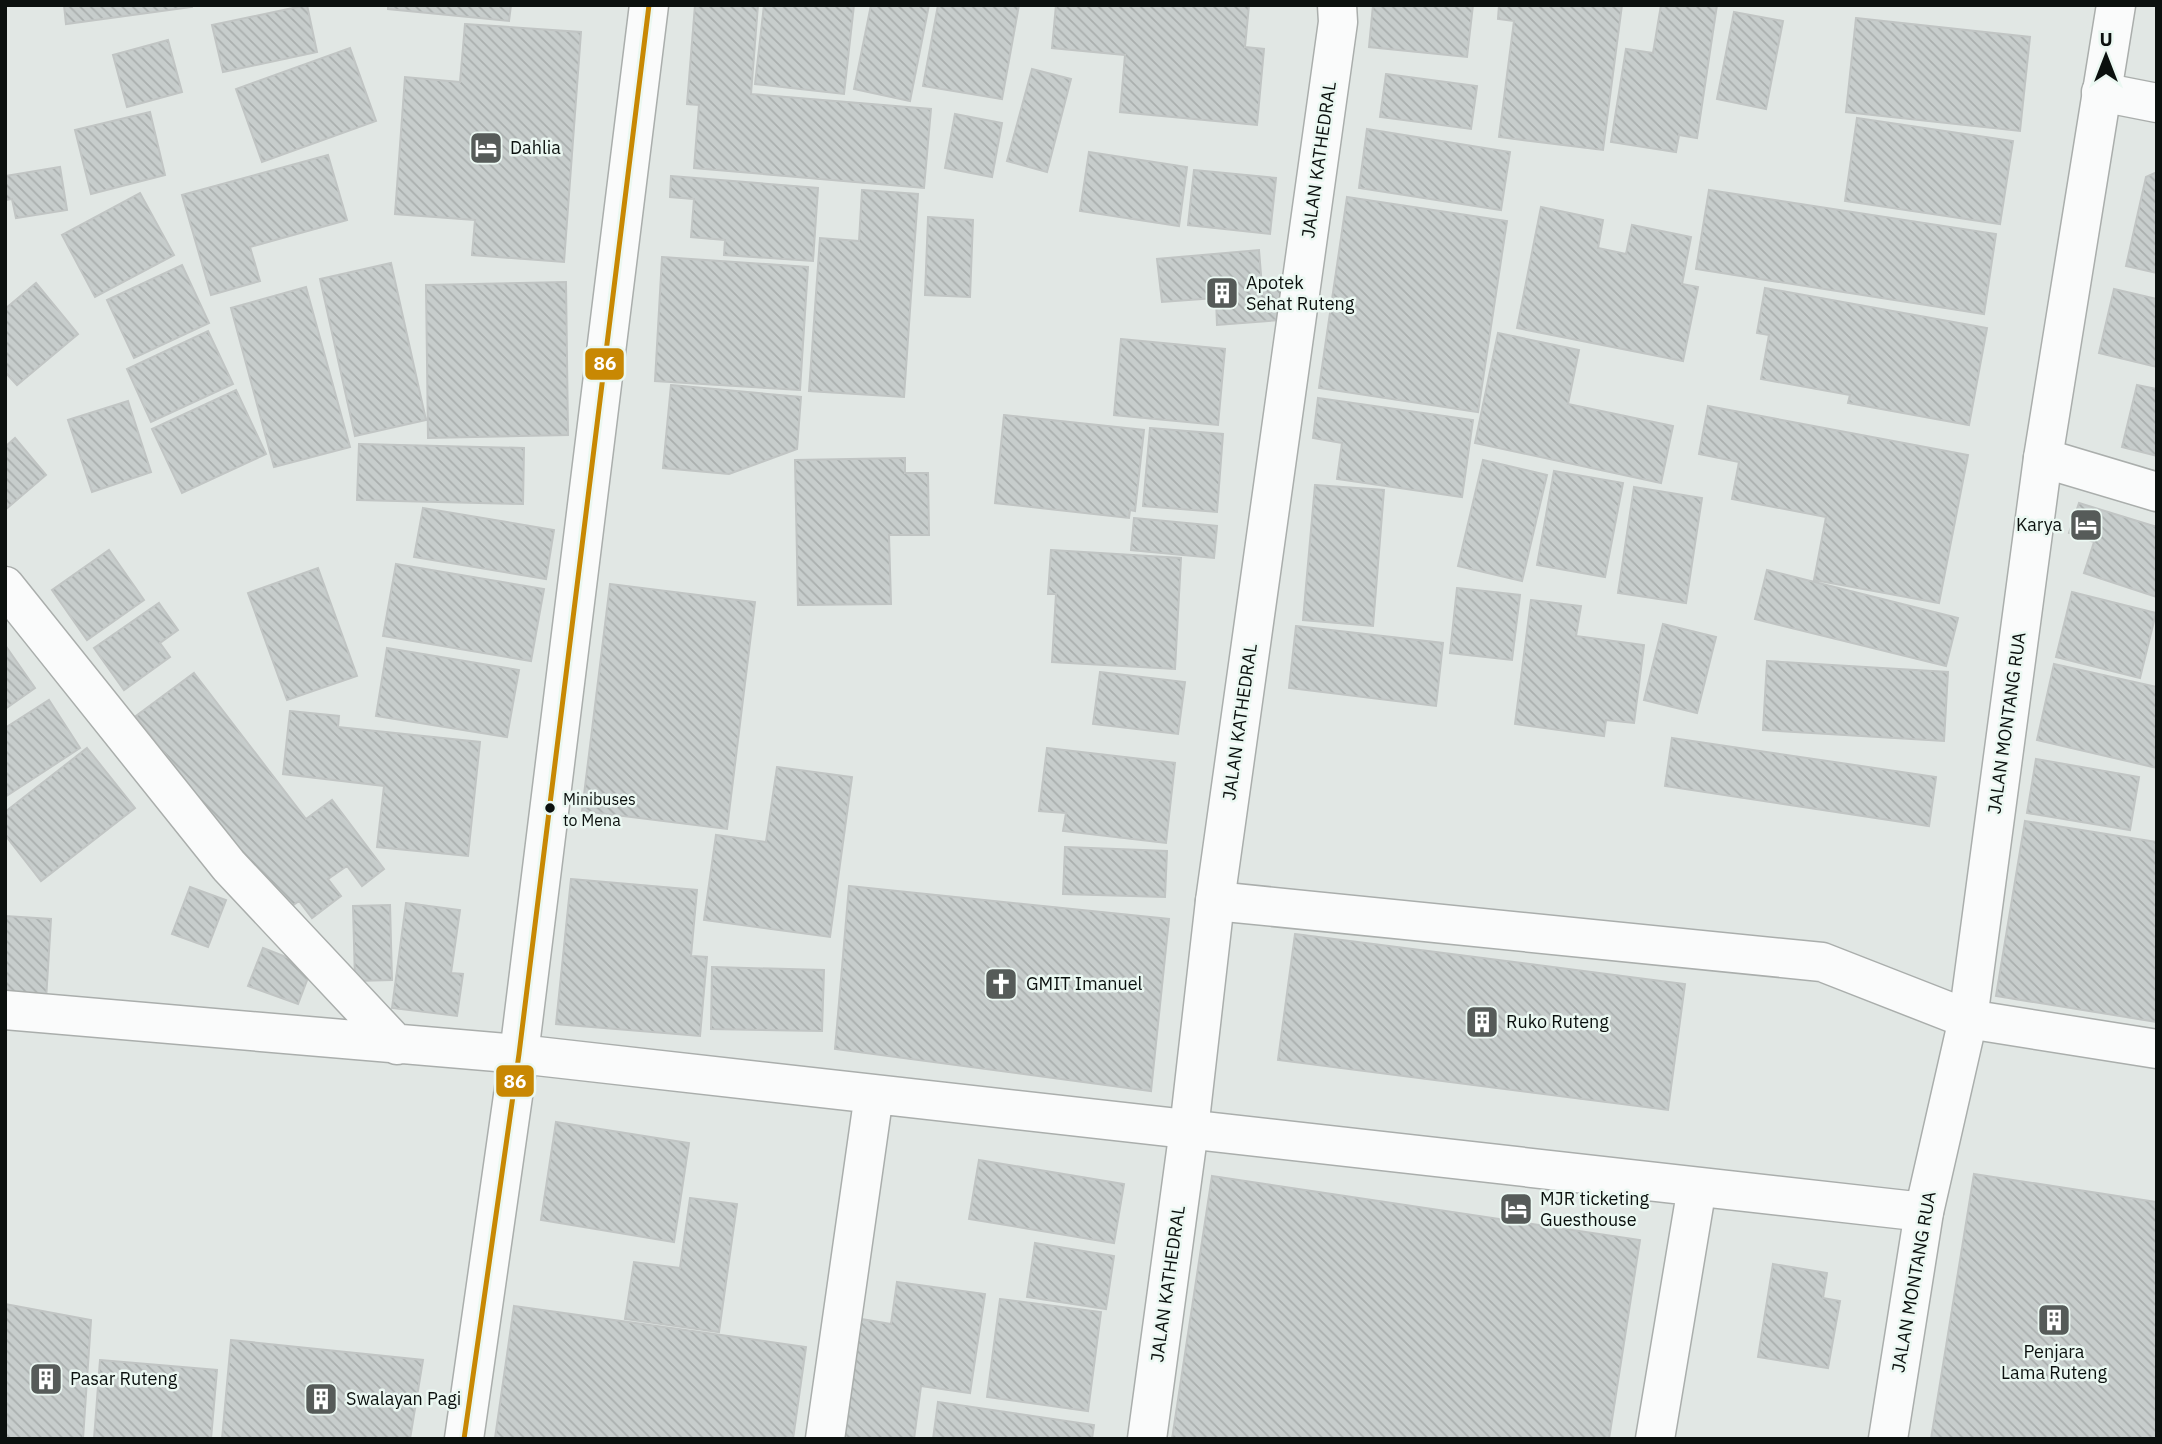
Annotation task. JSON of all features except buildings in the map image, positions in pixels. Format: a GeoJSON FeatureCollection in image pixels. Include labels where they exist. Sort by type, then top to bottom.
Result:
{"type":"FeatureCollection","features":[{"type":"Feature","properties":{"kind":"main road"},"geometry":{"type":"LineString","coordinates":[[464,1439],[519,1054],[649,5]]}},
{"type":"Feature","properties":{"kind":"main road","name":"JALAN KATHEDRAL"},"geometry":{"type":"LineString","coordinates":[[1147,1439],[1189,1129],[1215,901],[1338,22],[1337,5]]}},
{"type":"Feature","properties":{"kind":"main road","name":"JALAN MONTANG RUA"},"geometry":{"type":"LineString","coordinates":[[1888,1439],[1924,1212],[1968,1019],[2043,458],[2116,5]]}},
{"type":"Feature","properties":{"kind":"main road"},"geometry":{"type":"LineString","coordinates":[[2101,92],[2157,103]]}},
{"type":"Feature","properties":{"kind":"main road"},"geometry":{"type":"LineString","coordinates":[[2043,458],[2157,492]]}},
{"type":"Feature","properties":{"kind":"main road"},"geometry":{"type":"LineString","coordinates":[[5,586],[229,866],[397,1045]]}},
{"type":"Feature","properties":{"kind":"main road"},"geometry":{"type":"LineString","coordinates":[[1215,901],[1822,962],[1968,1019],[2157,1049]]}},
{"type":"Feature","properties":{"kind":"main road"},"geometry":{"type":"LineString","coordinates":[[5,1010],[519,1054],[1924,1212]]}},
{"type":"Feature","properties":{"kind":"main road"},"geometry":{"type":"LineString","coordinates":[[825,1439],[874,1094]]}},
{"type":"Feature","properties":{"kind":"main road"},"geometry":{"type":"LineString","coordinates":[[1655,1439],[1697,1187]]}},
{"type":"Feature","properties":{"kind":"transit line","name":"86"},"geometry":{"type":"LineString","coordinates":[[464,1439],[519,1054],[649,5]]}},
{"type":"Feature","properties":{"kind":"place","name":"Dahlia"},"geometry":{"type":"Point","coordinates":[486,148]}},
{"type":"Feature","properties":{"kind":"place","name":"Apotek Sehat Ruteng"},"geometry":{"type":"Point","coordinates":[1222,293]}},
{"type":"Feature","properties":{"kind":"place","name":"Karya"},"geometry":{"type":"Point","coordinates":[2086,525]}},
{"type":"Feature","properties":{"kind":"place","name":"Minibuses to Mena"},"geometry":{"type":"Point","coordinates":[550,808]}},
{"type":"Feature","properties":{"kind":"place","name":"GMIT Imanuel"},"geometry":{"type":"Point","coordinates":[1001,984]}},
{"type":"Feature","properties":{"kind":"place","name":"Ruko Ruteng"},"geometry":{"type":"Point","coordinates":[1482,1022]}},
{"type":"Feature","properties":{"kind":"place","name":"MJR ticketing Guesthouse"},"geometry":{"type":"Point","coordinates":[1516,1209]}},
{"type":"Feature","properties":{"kind":"place","name":"Penjara Lama Ruteng"},"geometry":{"type":"Point","coordinates":[2054,1320]}},
{"type":"Feature","properties":{"kind":"place","name":"Pasar Ruteng"},"geometry":{"type":"Point","coordinates":[46,1379]}},
{"type":"Feature","properties":{"kind":"place","name":"Swalayan Pagi"},"geometry":{"type":"Point","coordinates":[321,1399]}}]}
